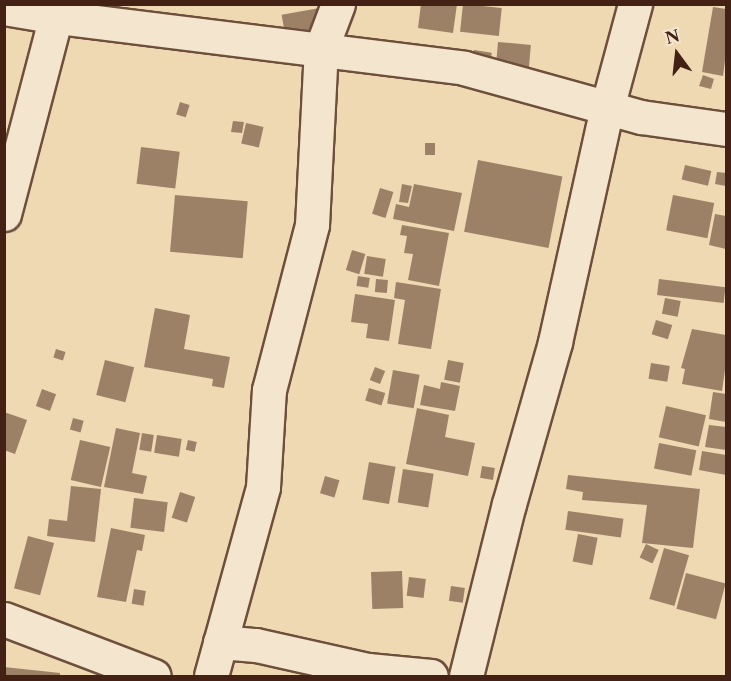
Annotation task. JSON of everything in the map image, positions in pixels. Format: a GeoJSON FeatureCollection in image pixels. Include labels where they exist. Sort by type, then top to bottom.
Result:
{"type":"FeatureCollection","features":[{"type":"Feature","properties":{"kind":"street"},"geometry":{"type":"LineString","coordinates":[[211,676],[263,487],[269,390],[312,225],[321,49],[338,4]]}},
{"type":"Feature","properties":{"kind":"street"},"geometry":{"type":"LineString","coordinates":[[466,676],[509,504],[555,342],[607,108],[635,4]]}},
{"type":"Feature","properties":{"kind":"street"},"geometry":{"type":"LineString","coordinates":[[4,8],[58,11],[464,68],[641,117],[726,129]]}},
{"type":"Feature","properties":{"kind":"street"},"geometry":{"type":"LineString","coordinates":[[4,213],[58,11]]}},
{"type":"Feature","properties":{"kind":"street"},"geometry":{"type":"LineString","coordinates":[[4,620],[154,676]]}},
{"type":"Feature","properties":{"kind":"street"},"geometry":{"type":"LineString","coordinates":[[220,642],[256,645],[368,670],[431,676]]}},
{"type":"Feature","properties":{"kind":"building"},"geometry":{"type":"Polygon","coordinates":[[[421,4],[457,4],[453,33],[418,28],[421,4]]]}},
{"type":"Feature","properties":{"kind":"building"},"geometry":{"type":"Polygon","coordinates":[[[463,4],[502,8],[499,36],[460,32],[463,4]]]}},
{"type":"Feature","properties":{"kind":"building"},"geometry":{"type":"Polygon","coordinates":[[[713,7],[726,9],[726,53],[723,76],[702,72],[713,7]]]}},
{"type":"Feature","properties":{"kind":"building"},"geometry":{"type":"Polygon","coordinates":[[[320,8],[325,35],[286,41],[282,15],[320,8]]]}},
{"type":"Feature","properties":{"kind":"building"},"geometry":{"type":"Polygon","coordinates":[[[498,42],[531,45],[528,73],[496,70],[498,42]]]}},
{"type":"Feature","properties":{"kind":"building"},"geometry":{"type":"Polygon","coordinates":[[[474,50],[492,53],[489,68],[472,65],[474,50]]]}},
{"type":"Feature","properties":{"kind":"building"},"geometry":{"type":"Polygon","coordinates":[[[703,75],[714,79],[711,89],[699,86],[703,75]]]}},
{"type":"Feature","properties":{"kind":"building"},"geometry":{"type":"Polygon","coordinates":[[[180,102],[190,105],[186,117],[176,114],[180,102]]]}},
{"type":"Feature","properties":{"kind":"building"},"geometry":{"type":"Polygon","coordinates":[[[233,121],[244,122],[242,133],[231,132],[233,121]]]}},
{"type":"Feature","properties":{"kind":"building"},"geometry":{"type":"Polygon","coordinates":[[[246,123],[264,127],[259,148],[241,143],[246,123]]]}},
{"type":"Feature","properties":{"kind":"building"},"geometry":{"type":"Polygon","coordinates":[[[425,143],[435,143],[435,155],[425,155],[425,143]]]}},
{"type":"Feature","properties":{"kind":"building"},"geometry":{"type":"Polygon","coordinates":[[[141,147],[180,152],[175,188],[136,184],[141,147]]]}},
{"type":"Feature","properties":{"kind":"building"},"geometry":{"type":"Polygon","coordinates":[[[478,160],[562,176],[548,248],[464,232],[478,160]]]}},
{"type":"Feature","properties":{"kind":"building"},"geometry":{"type":"Polygon","coordinates":[[[685,165],[711,171],[708,186],[682,180],[685,165]]]}},
{"type":"Feature","properties":{"kind":"building"},"geometry":{"type":"Polygon","coordinates":[[[717,172],[726,173],[726,186],[715,184],[717,172]]]}},
{"type":"Feature","properties":{"kind":"building"},"geometry":{"type":"Polygon","coordinates":[[[402,184],[412,186],[408,203],[399,202],[402,184]]]}},
{"type":"Feature","properties":{"kind":"building"},"geometry":{"type":"Polygon","coordinates":[[[414,184],[462,193],[454,231],[393,219],[396,204],[409,207],[414,184]]]}},
{"type":"Feature","properties":{"kind":"building"},"geometry":{"type":"Polygon","coordinates":[[[380,188],[393,192],[385,218],[372,214],[380,188]]]}},
{"type":"Feature","properties":{"kind":"building"},"geometry":{"type":"Polygon","coordinates":[[[175,195],[248,201],[243,258],[170,252],[175,195]]]}},
{"type":"Feature","properties":{"kind":"building"},"geometry":{"type":"Polygon","coordinates":[[[673,195],[714,203],[707,238],[666,230],[673,195]]]}},
{"type":"Feature","properties":{"kind":"building"},"geometry":{"type":"Polygon","coordinates":[[[715,214],[726,216],[726,249],[709,245],[715,214]]]}},
{"type":"Feature","properties":{"kind":"building"},"geometry":{"type":"Polygon","coordinates":[[[402,225],[449,233],[439,286],[408,280],[413,254],[404,253],[407,236],[400,235],[402,225]]]}},
{"type":"Feature","properties":{"kind":"building"},"geometry":{"type":"Polygon","coordinates":[[[352,250],[365,254],[359,274],[346,270],[352,250]]]}},
{"type":"Feature","properties":{"kind":"building"},"geometry":{"type":"Polygon","coordinates":[[[367,256],[386,259],[383,277],[364,274],[367,256]]]}},
{"type":"Feature","properties":{"kind":"building"},"geometry":{"type":"Polygon","coordinates":[[[358,276],[370,278],[368,288],[356,286],[358,276]]]}},
{"type":"Feature","properties":{"kind":"building"},"geometry":{"type":"Polygon","coordinates":[[[376,279],[388,280],[387,293],[375,292],[376,279]]]}},
{"type":"Feature","properties":{"kind":"building"},"geometry":{"type":"Polygon","coordinates":[[[659,279],[726,287],[724,303],[657,295],[659,279]]]}},
{"type":"Feature","properties":{"kind":"building"},"geometry":{"type":"Polygon","coordinates":[[[396,282],[441,289],[431,349],[398,344],[405,300],[394,298],[396,282]]]}},
{"type":"Feature","properties":{"kind":"building"},"geometry":{"type":"Polygon","coordinates":[[[355,294],[395,300],[389,341],[366,338],[368,324],[351,322],[355,294]]]}},
{"type":"Feature","properties":{"kind":"building"},"geometry":{"type":"Polygon","coordinates":[[[665,298],[681,301],[678,317],[662,314],[665,298]]]}},
{"type":"Feature","properties":{"kind":"building"},"geometry":{"type":"Polygon","coordinates":[[[155,308],[190,315],[184,349],[230,357],[224,388],[212,386],[213,379],[144,367],[155,308]]]}},
{"type":"Feature","properties":{"kind":"building"},"geometry":{"type":"Polygon","coordinates":[[[656,320],[672,325],[668,339],[652,334],[656,320]]]}},
{"type":"Feature","properties":{"kind":"building"},"geometry":{"type":"Polygon","coordinates":[[[692,329],[726,335],[726,363],[722,391],[682,384],[685,369],[681,368],[692,329]]]}},
{"type":"Feature","properties":{"kind":"building"},"geometry":{"type":"Polygon","coordinates":[[[56,349],[66,352],[63,361],[53,358],[56,349]]]}},
{"type":"Feature","properties":{"kind":"building"},"geometry":{"type":"Polygon","coordinates":[[[105,360],[134,367],[125,402],[96,395],[105,360]]]}},
{"type":"Feature","properties":{"kind":"building"},"geometry":{"type":"Polygon","coordinates":[[[448,360],[464,363],[460,383],[444,380],[448,360]]]}},
{"type":"Feature","properties":{"kind":"building"},"geometry":{"type":"Polygon","coordinates":[[[651,363],[670,366],[667,382],[648,379],[651,363]]]}},
{"type":"Feature","properties":{"kind":"building"},"geometry":{"type":"Polygon","coordinates":[[[375,367],[385,371],[380,384],[370,380],[375,367]]]}},
{"type":"Feature","properties":{"kind":"building"},"geometry":{"type":"Polygon","coordinates":[[[393,370],[420,375],[414,408],[387,403],[393,370]]]}},
{"type":"Feature","properties":{"kind":"building"},"geometry":{"type":"Polygon","coordinates":[[[441,382],[460,386],[455,411],[420,405],[424,385],[440,389],[441,382]]]}},
{"type":"Feature","properties":{"kind":"building"},"geometry":{"type":"Polygon","coordinates":[[[369,388],[385,393],[381,405],[365,400],[369,388]]]}},
{"type":"Feature","properties":{"kind":"building"},"geometry":{"type":"Polygon","coordinates":[[[42,389],[56,394],[50,411],[36,406],[42,389]]]}},
{"type":"Feature","properties":{"kind":"building"},"geometry":{"type":"Polygon","coordinates":[[[713,392],[726,394],[726,422],[709,419],[713,392]]]}},
{"type":"Feature","properties":{"kind":"building"},"geometry":{"type":"Polygon","coordinates":[[[666,406],[706,415],[699,446],[659,437],[666,406]]]}},
{"type":"Feature","properties":{"kind":"building"},"geometry":{"type":"Polygon","coordinates":[[[417,408],[449,415],[445,437],[475,443],[468,476],[406,464],[417,408]]]}},
{"type":"Feature","properties":{"kind":"building"},"geometry":{"type":"Polygon","coordinates":[[[4,412],[27,420],[15,454],[4,450],[4,412]]]}},
{"type":"Feature","properties":{"kind":"building"},"geometry":{"type":"Polygon","coordinates":[[[73,418],[84,421],[81,432],[70,430],[73,418]]]}},
{"type":"Feature","properties":{"kind":"building"},"geometry":{"type":"Polygon","coordinates":[[[709,425],[726,427],[726,450],[705,447],[709,425]]]}},
{"type":"Feature","properties":{"kind":"building"},"geometry":{"type":"Polygon","coordinates":[[[116,428],[140,433],[132,473],[147,476],[143,494],[104,487],[116,428]]]}},
{"type":"Feature","properties":{"kind":"building"},"geometry":{"type":"Polygon","coordinates":[[[142,433],[154,435],[151,452],[139,450],[142,433]]]}},
{"type":"Feature","properties":{"kind":"building"},"geometry":{"type":"Polygon","coordinates":[[[157,435],[182,439],[179,457],[154,453],[157,435]]]}},
{"type":"Feature","properties":{"kind":"building"},"geometry":{"type":"Polygon","coordinates":[[[80,440],[110,447],[101,487],[71,480],[80,440]]]}},
{"type":"Feature","properties":{"kind":"building"},"geometry":{"type":"Polygon","coordinates":[[[188,440],[197,442],[195,452],[186,450],[188,440]]]}},
{"type":"Feature","properties":{"kind":"building"},"geometry":{"type":"Polygon","coordinates":[[[659,443],[696,450],[691,476],[654,469],[659,443]]]}},
{"type":"Feature","properties":{"kind":"building"},"geometry":{"type":"Polygon","coordinates":[[[702,451],[726,455],[726,475],[699,470],[702,451]]]}},
{"type":"Feature","properties":{"kind":"building"},"geometry":{"type":"Polygon","coordinates":[[[369,462],[396,467],[389,504],[362,499],[369,462]]]}},
{"type":"Feature","properties":{"kind":"building"},"geometry":{"type":"Polygon","coordinates":[[[482,466],[495,468],[493,480],[480,478],[482,466]]]}},
{"type":"Feature","properties":{"kind":"building"},"geometry":{"type":"Polygon","coordinates":[[[403,469],[434,474],[428,507],[398,503],[403,469]]]}},
{"type":"Feature","properties":{"kind":"building"},"geometry":{"type":"Polygon","coordinates":[[[568,475],[700,489],[693,548],[642,543],[647,505],[582,500],[583,492],[566,489],[568,475]]]}},
{"type":"Feature","properties":{"kind":"building"},"geometry":{"type":"Polygon","coordinates":[[[325,476],[339,480],[334,497],[320,493],[325,476]]]}},
{"type":"Feature","properties":{"kind":"building"},"geometry":{"type":"Polygon","coordinates":[[[71,486],[101,489],[95,542],[47,536],[49,519],[67,521],[71,486]]]}},
{"type":"Feature","properties":{"kind":"building"},"geometry":{"type":"Polygon","coordinates":[[[180,492],[195,497],[187,523],[172,518],[180,492]]]}},
{"type":"Feature","properties":{"kind":"building"},"geometry":{"type":"Polygon","coordinates":[[[134,498],[168,502],[164,532],[130,528],[134,498]]]}},
{"type":"Feature","properties":{"kind":"building"},"geometry":{"type":"Polygon","coordinates":[[[568,511],[623,519],[621,538],[565,530],[568,511]]]}},
{"type":"Feature","properties":{"kind":"building"},"geometry":{"type":"Polygon","coordinates":[[[111,528],[145,535],[142,551],[137,550],[126,602],[97,597],[111,528]]]}},
{"type":"Feature","properties":{"kind":"building"},"geometry":{"type":"Polygon","coordinates":[[[578,534],[598,538],[592,565],[573,561],[578,534]]]}},
{"type":"Feature","properties":{"kind":"building"},"geometry":{"type":"Polygon","coordinates":[[[28,536],[54,543],[40,595],[14,588],[28,536]]]}},
{"type":"Feature","properties":{"kind":"building"},"geometry":{"type":"Polygon","coordinates":[[[646,544],[659,550],[652,564],[640,558],[646,544]]]}},
{"type":"Feature","properties":{"kind":"building"},"geometry":{"type":"Polygon","coordinates":[[[664,548],[689,555],[674,606],[649,599],[664,548]]]}},
{"type":"Feature","properties":{"kind":"building"},"geometry":{"type":"Polygon","coordinates":[[[402,571],[403,608],[372,609],[371,572],[402,571]]]}},
{"type":"Feature","properties":{"kind":"building"},"geometry":{"type":"Polygon","coordinates":[[[686,573],[726,584],[716,619],[676,609],[686,573]]]}},
{"type":"Feature","properties":{"kind":"building"},"geometry":{"type":"Polygon","coordinates":[[[409,577],[426,579],[424,598],[407,596],[409,577]]]}},
{"type":"Feature","properties":{"kind":"building"},"geometry":{"type":"Polygon","coordinates":[[[451,586],[465,588],[463,603],[449,601],[451,586]]]}},
{"type":"Feature","properties":{"kind":"building"},"geometry":{"type":"Polygon","coordinates":[[[134,589],[146,591],[144,606],[132,604],[134,589]]]}},
{"type":"Feature","properties":{"kind":"building"},"geometry":{"type":"Polygon","coordinates":[[[4,667],[60,673],[60,676],[4,676],[4,667]]]}}]}
